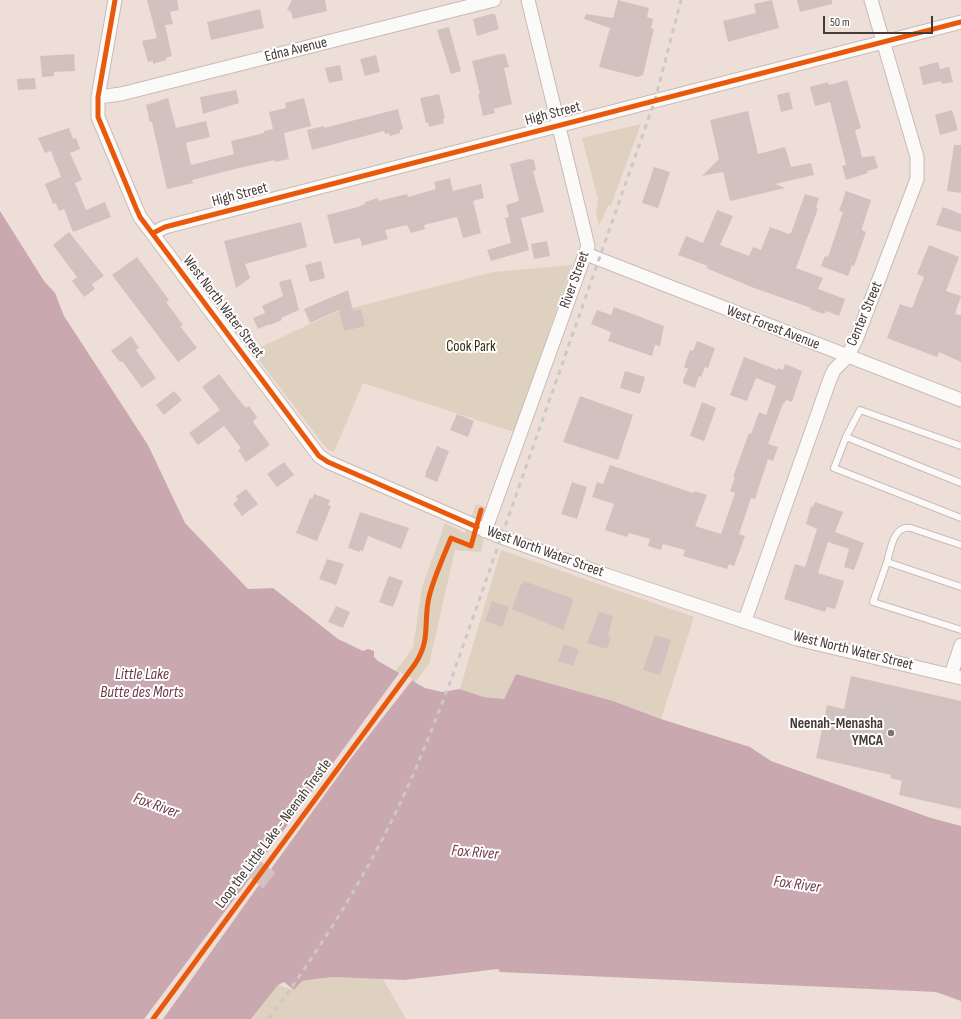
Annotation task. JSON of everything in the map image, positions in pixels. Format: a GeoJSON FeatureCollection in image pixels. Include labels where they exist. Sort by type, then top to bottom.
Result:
{"type":"FeatureCollection","features":[{"type":"Feature","properties":{"kind":"street","name":"West North Water Street"},"geometry":{"type":"LineString","coordinates":[[115,0],[97,110],[100,124],[136,208],[319,456],[328,462],[485,531],[609,576],[745,620],[797,639],[956,677]]}},
{"type":"Feature","properties":{"kind":"street","name":"Edna Avenue"},"geometry":{"type":"LineString","coordinates":[[98,97],[120,94],[494,0]]}},
{"type":"Feature","properties":{"kind":"street","name":"River Street"},"geometry":{"type":"LineString","coordinates":[[485,531],[588,246],[528,0]]}},
{"type":"Feature","properties":{"kind":"street","name":"Center Street"},"geometry":{"type":"LineString","coordinates":[[745,620],[830,379],[834,370],[847,356],[865,320],[917,179],[917,157],[871,0]]}},
{"type":"Feature","properties":{"kind":"street","name":"High Street"},"geometry":{"type":"LineString","coordinates":[[153,233],[165,227],[961,22]]}},
{"type":"Feature","properties":{"kind":"street","name":"West Forest Avenue"},"geometry":{"type":"LineString","coordinates":[[586,254],[961,400]]}},
{"type":"Feature","properties":{"kind":"street"},"geometry":{"type":"LineString","coordinates":[[956,677],[961,645]]}},
{"type":"Feature","properties":{"kind":"lane"},"geometry":{"type":"LineString","coordinates":[[961,446],[860,410],[846,437],[834,468],[961,518]]}},
{"type":"Feature","properties":{"kind":"lane"},"geometry":{"type":"LineString","coordinates":[[846,437],[961,483]]}},
{"type":"Feature","properties":{"kind":"lane"},"geometry":{"type":"LineString","coordinates":[[961,545],[911,528],[903,528],[896,533],[873,602],[961,630]]}},
{"type":"Feature","properties":{"kind":"lane"},"geometry":{"type":"LineString","coordinates":[[887,562],[961,587]]}},
{"type":"Feature","properties":{"kind":"green space"},"geometry":{"type":"Polygon","coordinates":[[[641,124],[611,205],[608,206],[599,226],[596,213],[598,199],[582,138],[641,124]]]}},
{"type":"Feature","properties":{"kind":"green space","name":"Cook Park"},"geometry":{"type":"Polygon","coordinates":[[[572,265],[514,432],[363,383],[334,452],[327,449],[252,351],[336,312],[493,272],[572,265]]]}},
{"type":"Feature","properties":{"kind":"green space"},"geometry":{"type":"Polygon","coordinates":[[[476,504],[489,508],[481,552],[455,550],[429,664],[157,1019],[131,1019],[413,648],[422,587],[445,523],[465,533],[476,504]]]}},
{"type":"Feature","properties":{"kind":"green space"},"geometry":{"type":"Polygon","coordinates":[[[501,550],[694,617],[661,719],[613,701],[516,674],[504,699],[484,697],[460,689],[501,550]]]}},
{"type":"Feature","properties":{"kind":"green space"},"geometry":{"type":"Polygon","coordinates":[[[333,977],[383,979],[406,1019],[251,1019],[278,985],[294,990],[302,981],[333,977]]]}},
{"type":"Feature","properties":{"kind":"water"},"geometry":{"type":"Polygon","coordinates":[[[0,211],[44,281],[55,293],[64,316],[148,445],[185,523],[248,589],[273,588],[338,639],[363,651],[368,649],[374,651],[374,657],[378,661],[425,688],[442,692],[460,689],[484,697],[504,699],[516,674],[613,701],[661,719],[750,747],[771,761],[931,818],[961,826],[961,1001],[936,992],[500,972],[498,969],[404,980],[333,977],[302,981],[294,990],[284,982],[278,985],[251,1019],[0,1019],[0,211]]]}},
{"type":"Feature","properties":{"kind":"pier"},"geometry":{"type":"Polygon","coordinates":[[[400,672],[413,679],[352,757],[271,869],[275,873],[263,888],[259,885],[163,1019],[144,1019],[250,878],[246,874],[258,859],[261,861],[400,672]]]}},
{"type":"Feature","properties":{"kind":"building"},"geometry":{"type":"Polygon","coordinates":[[[147,0],[177,0],[179,10],[170,12],[173,24],[165,25],[172,56],[166,58],[166,60],[153,64],[153,61],[148,62],[142,41],[157,38],[147,0]]]}},
{"type":"Feature","properties":{"kind":"building"},"geometry":{"type":"Polygon","coordinates":[[[292,0],[325,0],[327,11],[293,19],[291,12],[287,10],[292,0]]]}},
{"type":"Feature","properties":{"kind":"building"},"geometry":{"type":"Polygon","coordinates":[[[618,0],[649,8],[647,17],[653,19],[651,28],[654,29],[643,75],[638,77],[599,67],[610,28],[584,19],[586,14],[613,18],[618,0]]]}},
{"type":"Feature","properties":{"kind":"building"},"geometry":{"type":"Polygon","coordinates":[[[772,0],[779,28],[728,42],[723,21],[756,13],[754,4],[772,0]]]}},
{"type":"Feature","properties":{"kind":"building"},"geometry":{"type":"Polygon","coordinates":[[[797,0],[832,0],[832,4],[800,12],[797,0]]]}},
{"type":"Feature","properties":{"kind":"building"},"geometry":{"type":"Polygon","coordinates":[[[260,9],[264,28],[211,40],[207,22],[260,9]]]}},
{"type":"Feature","properties":{"kind":"building"},"geometry":{"type":"Polygon","coordinates":[[[495,14],[499,29],[477,36],[473,19],[495,14]]]}},
{"type":"Feature","properties":{"kind":"building"},"geometry":{"type":"Polygon","coordinates":[[[449,27],[461,71],[451,74],[437,30],[449,27]]]}},
{"type":"Feature","properties":{"kind":"building"},"geometry":{"type":"Polygon","coordinates":[[[74,54],[75,71],[54,72],[54,76],[42,77],[40,56],[74,54]]]}},
{"type":"Feature","properties":{"kind":"building"},"geometry":{"type":"Polygon","coordinates":[[[505,54],[509,67],[504,68],[512,104],[494,109],[495,113],[483,116],[478,94],[480,94],[472,61],[505,54]]]}},
{"type":"Feature","properties":{"kind":"building"},"geometry":{"type":"Polygon","coordinates":[[[376,55],[380,72],[365,76],[360,59],[376,55]]]}},
{"type":"Feature","properties":{"kind":"building"},"geometry":{"type":"Polygon","coordinates":[[[938,62],[940,69],[949,67],[953,82],[942,84],[941,81],[923,85],[919,67],[938,62]]]}},
{"type":"Feature","properties":{"kind":"building"},"geometry":{"type":"Polygon","coordinates":[[[340,65],[343,80],[329,83],[325,68],[340,65]]]}},
{"type":"Feature","properties":{"kind":"building"},"geometry":{"type":"Polygon","coordinates":[[[35,78],[36,89],[18,90],[17,79],[35,78]]]}},
{"type":"Feature","properties":{"kind":"building"},"geometry":{"type":"Polygon","coordinates":[[[847,80],[861,128],[855,130],[862,157],[874,156],[878,168],[846,180],[842,166],[846,165],[830,102],[815,106],[810,87],[828,82],[829,85],[847,80]]]}},
{"type":"Feature","properties":{"kind":"building"},"geometry":{"type":"Polygon","coordinates":[[[236,90],[239,103],[203,114],[200,97],[236,90]]]}},
{"type":"Feature","properties":{"kind":"building"},"geometry":{"type":"Polygon","coordinates":[[[789,92],[793,109],[781,112],[777,95],[789,92]]]}},
{"type":"Feature","properties":{"kind":"building"},"geometry":{"type":"Polygon","coordinates":[[[439,94],[445,118],[443,119],[444,123],[429,127],[428,122],[426,123],[420,98],[439,94]]]}},
{"type":"Feature","properties":{"kind":"building"},"geometry":{"type":"Polygon","coordinates":[[[168,98],[176,128],[206,121],[210,137],[186,143],[191,165],[234,154],[231,141],[264,133],[264,131],[273,129],[269,112],[286,108],[285,103],[304,98],[311,126],[284,133],[289,159],[275,162],[275,160],[239,168],[192,180],[193,183],[167,189],[152,122],[150,122],[146,105],[168,98]]]}},
{"type":"Feature","properties":{"kind":"building"},"geometry":{"type":"Polygon","coordinates":[[[398,109],[403,129],[400,130],[400,133],[390,136],[389,133],[385,134],[384,131],[312,150],[307,130],[324,126],[324,128],[398,109]]]}},
{"type":"Feature","properties":{"kind":"building"},"geometry":{"type":"Polygon","coordinates":[[[952,110],[958,130],[940,135],[935,115],[952,110]]]}},
{"type":"Feature","properties":{"kind":"building"},"geometry":{"type":"Polygon","coordinates":[[[748,111],[758,154],[785,147],[791,167],[811,163],[814,175],[775,184],[785,188],[730,201],[723,172],[702,176],[719,159],[710,120],[748,111]]]}},
{"type":"Feature","properties":{"kind":"building"},"geometry":{"type":"Polygon","coordinates":[[[69,128],[73,139],[76,138],[80,149],[70,153],[82,180],[75,183],[86,210],[105,202],[111,217],[73,232],[64,209],[59,211],[56,203],[53,204],[45,184],[61,177],[51,151],[45,153],[38,138],[69,128]]]}},
{"type":"Feature","properties":{"kind":"building"},"geometry":{"type":"Polygon","coordinates":[[[954,145],[961,145],[961,193],[947,191],[954,145]]]}},
{"type":"Feature","properties":{"kind":"building"},"geometry":{"type":"Polygon","coordinates":[[[529,159],[534,160],[536,170],[533,171],[544,212],[521,218],[529,250],[491,261],[487,250],[511,243],[505,218],[509,217],[506,205],[519,201],[510,164],[529,159]]]}},
{"type":"Feature","properties":{"kind":"building"},"geometry":{"type":"Polygon","coordinates":[[[654,167],[670,172],[658,208],[642,203],[654,167]]]}},
{"type":"Feature","properties":{"kind":"building"},"geometry":{"type":"Polygon","coordinates":[[[450,178],[453,191],[481,184],[484,198],[473,201],[481,233],[463,238],[457,217],[424,225],[425,229],[411,233],[407,225],[385,230],[388,239],[362,246],[360,238],[334,244],[327,215],[358,207],[365,204],[365,202],[378,198],[378,201],[407,194],[408,197],[436,189],[434,182],[450,178]]]}},
{"type":"Feature","properties":{"kind":"building"},"geometry":{"type":"Polygon","coordinates":[[[846,191],[871,200],[862,228],[862,230],[866,232],[854,266],[852,265],[848,276],[821,266],[825,256],[828,257],[843,212],[839,211],[846,191]]]}},
{"type":"Feature","properties":{"kind":"building"},"geometry":{"type":"Polygon","coordinates":[[[805,194],[819,198],[816,208],[818,209],[796,268],[823,278],[818,289],[845,299],[839,316],[826,311],[824,314],[754,288],[706,268],[708,266],[678,255],[686,236],[703,243],[717,210],[733,216],[720,245],[749,256],[753,247],[761,250],[770,227],[789,234],[791,233],[805,194]]]}},
{"type":"Feature","properties":{"kind":"building"},"geometry":{"type":"Polygon","coordinates":[[[943,207],[961,214],[961,232],[936,225],[943,207]]]}},
{"type":"Feature","properties":{"kind":"building"},"geometry":{"type":"Polygon","coordinates":[[[301,222],[307,247],[245,264],[250,278],[236,288],[224,241],[301,222]]]}},
{"type":"Feature","properties":{"kind":"building"},"geometry":{"type":"Polygon","coordinates":[[[69,232],[104,276],[92,284],[95,289],[84,297],[72,281],[77,277],[53,245],[69,232]]]}},
{"type":"Feature","properties":{"kind":"building"},"geometry":{"type":"Polygon","coordinates":[[[547,241],[550,256],[534,259],[531,244],[547,241]]]}},
{"type":"Feature","properties":{"kind":"building"},"geometry":{"type":"Polygon","coordinates":[[[929,245],[959,257],[946,291],[961,296],[955,314],[961,315],[961,362],[939,352],[937,357],[887,338],[900,304],[912,308],[924,277],[917,274],[929,245]]]}},
{"type":"Feature","properties":{"kind":"building"},"geometry":{"type":"Polygon","coordinates":[[[137,257],[169,300],[166,302],[183,325],[180,326],[197,348],[178,362],[112,275],[137,257]]]}},
{"type":"Feature","properties":{"kind":"building"},"geometry":{"type":"Polygon","coordinates":[[[321,261],[325,278],[310,282],[305,265],[321,261]]]}},
{"type":"Feature","properties":{"kind":"building"},"geometry":{"type":"Polygon","coordinates":[[[291,279],[299,310],[281,318],[282,320],[258,329],[253,318],[265,313],[262,306],[283,296],[279,282],[291,279]]]}},
{"type":"Feature","properties":{"kind":"building"},"geometry":{"type":"Polygon","coordinates":[[[348,290],[353,311],[361,309],[365,326],[344,331],[339,310],[310,323],[304,309],[348,290]]]}},
{"type":"Feature","properties":{"kind":"building"},"geometry":{"type":"Polygon","coordinates":[[[614,307],[664,326],[660,346],[655,345],[652,356],[608,341],[611,332],[591,324],[597,310],[611,315],[614,307]]]}},
{"type":"Feature","properties":{"kind":"building"},"geometry":{"type":"Polygon","coordinates":[[[131,336],[139,348],[136,350],[156,378],[142,388],[122,361],[120,362],[111,351],[131,336]]]}},
{"type":"Feature","properties":{"kind":"building"},"geometry":{"type":"Polygon","coordinates":[[[697,341],[715,348],[708,368],[705,367],[701,377],[699,376],[695,388],[683,383],[683,380],[688,369],[684,367],[690,350],[693,351],[697,341]]]}},
{"type":"Feature","properties":{"kind":"building"},"geometry":{"type":"Polygon","coordinates":[[[744,357],[778,370],[778,368],[783,370],[785,364],[802,371],[792,402],[786,400],[784,404],[783,403],[768,444],[778,447],[773,461],[768,459],[755,499],[751,498],[739,534],[745,536],[734,566],[729,564],[727,569],[683,556],[685,550],[663,544],[661,550],[648,546],[650,539],[629,533],[627,537],[605,530],[614,504],[592,497],[597,482],[603,484],[610,465],[693,493],[694,491],[707,495],[695,526],[721,534],[735,493],[730,491],[735,477],[733,477],[749,433],[751,434],[759,412],[766,415],[776,386],[756,378],[747,401],[730,395],[744,357]]]}},
{"type":"Feature","properties":{"kind":"building"},"geometry":{"type":"Polygon","coordinates":[[[625,371],[645,377],[640,394],[620,388],[625,371]]]}},
{"type":"Feature","properties":{"kind":"building"},"geometry":{"type":"Polygon","coordinates":[[[219,374],[244,406],[246,408],[249,406],[257,417],[253,422],[270,445],[246,462],[238,450],[241,448],[224,426],[198,445],[189,433],[220,410],[202,387],[219,374]]]}},
{"type":"Feature","properties":{"kind":"building"},"geometry":{"type":"Polygon","coordinates":[[[174,391],[182,400],[164,415],[156,405],[174,391]]]}},
{"type":"Feature","properties":{"kind":"building"},"geometry":{"type":"Polygon","coordinates":[[[580,396],[633,415],[618,460],[563,442],[580,396]]]}},
{"type":"Feature","properties":{"kind":"building"},"geometry":{"type":"Polygon","coordinates":[[[702,402],[716,408],[704,441],[690,436],[702,402]]]}},
{"type":"Feature","properties":{"kind":"building"},"geometry":{"type":"Polygon","coordinates":[[[457,414],[474,421],[468,437],[450,430],[457,414]]]}},
{"type":"Feature","properties":{"kind":"building"},"geometry":{"type":"Polygon","coordinates":[[[437,446],[449,451],[437,482],[425,477],[425,474],[437,446]]]}},
{"type":"Feature","properties":{"kind":"building"},"geometry":{"type":"Polygon","coordinates":[[[284,462],[294,475],[277,487],[267,474],[284,462]]]}},
{"type":"Feature","properties":{"kind":"building"},"geometry":{"type":"Polygon","coordinates":[[[572,482],[587,487],[577,519],[561,514],[572,482]]]}},
{"type":"Feature","properties":{"kind":"building"},"geometry":{"type":"Polygon","coordinates":[[[246,489],[258,504],[242,516],[233,504],[238,500],[236,496],[246,489]]]}},
{"type":"Feature","properties":{"kind":"building"},"geometry":{"type":"Polygon","coordinates":[[[314,494],[330,500],[328,505],[331,506],[317,541],[296,533],[310,498],[312,499],[314,494]]]}},
{"type":"Feature","properties":{"kind":"building"},"geometry":{"type":"Polygon","coordinates":[[[815,502],[843,512],[835,532],[864,543],[854,570],[844,567],[849,549],[828,542],[818,573],[844,581],[835,609],[827,607],[825,612],[784,599],[795,564],[805,567],[817,529],[806,524],[811,506],[813,507],[815,502]]]}},
{"type":"Feature","properties":{"kind":"building"},"geometry":{"type":"Polygon","coordinates":[[[360,512],[409,528],[401,549],[368,536],[363,551],[360,550],[360,552],[348,548],[360,512]]]}},
{"type":"Feature","properties":{"kind":"building"},"geometry":{"type":"Polygon","coordinates":[[[327,559],[344,564],[336,585],[319,579],[327,559]]]}},
{"type":"Feature","properties":{"kind":"building"},"geometry":{"type":"Polygon","coordinates":[[[389,576],[403,581],[393,607],[379,602],[389,576]]]}},
{"type":"Feature","properties":{"kind":"building"},"geometry":{"type":"Polygon","coordinates":[[[524,581],[574,599],[563,630],[512,609],[521,584],[522,585],[524,581]]]}},
{"type":"Feature","properties":{"kind":"building"},"geometry":{"type":"Polygon","coordinates":[[[492,601],[509,607],[502,627],[485,621],[492,601]]]}},
{"type":"Feature","properties":{"kind":"building"},"geometry":{"type":"Polygon","coordinates":[[[336,606],[350,612],[343,628],[328,622],[336,606]]]}},
{"type":"Feature","properties":{"kind":"building"},"geometry":{"type":"Polygon","coordinates":[[[599,612],[613,616],[608,636],[611,637],[607,649],[587,643],[599,612]]]}},
{"type":"Feature","properties":{"kind":"building"},"geometry":{"type":"Polygon","coordinates":[[[655,635],[671,640],[660,675],[643,670],[655,635]]]}},
{"type":"Feature","properties":{"kind":"building"},"geometry":{"type":"Polygon","coordinates":[[[564,644],[579,650],[573,666],[558,661],[564,644]]]}},
{"type":"Feature","properties":{"kind":"building","name":"Neenah-Menasha YMCA"},"geometry":{"type":"Polygon","coordinates":[[[851,676],[961,701],[961,809],[899,795],[902,781],[890,778],[891,775],[816,758],[827,705],[844,709],[851,676]]]}},
{"type":"Feature","properties":{"kind":"building"},"geometry":{"type":"Polygon","coordinates":[[[258,859],[275,873],[263,888],[246,874],[258,859]]]}},
{"type":"Feature","properties":{"kind":"railway"},"geometry":{"type":"LineString","coordinates":[[269,1019],[318,949],[348,901],[398,808],[429,735],[451,680],[655,100],[681,0]]}},
{"type":"Feature","properties":{"kind":"cycle path"},"geometry":{"type":"LineString","coordinates":[[115,0],[98,97],[98,117],[140,217],[319,456],[328,462],[477,527]]}},
{"type":"Feature","properties":{"kind":"cycle path"},"geometry":{"type":"LineString","coordinates":[[153,233],[165,227],[961,22]]}},
{"type":"Feature","properties":{"kind":"cycle path","name":"Loop the Little Lake - Neenah Trestle"},"geometry":{"type":"LineString","coordinates":[[153,1019],[415,664],[420,656],[425,641],[428,602],[435,578],[451,538],[471,546],[481,510]]}},
{"type":"Feature","properties":{"kind":"place","name":"Neenah-Menasha YMCA"},"geometry":{"type":"Point","coordinates":[891,733]}},
{"type":"Feature","properties":{"kind":"water label","name":"Little Lake Butte des Morts"},"geometry":{"type":"Point","coordinates":[142,684]}},
{"type":"Feature","properties":{"kind":"water label","name":"Fox River"},"geometry":{"type":"Point","coordinates":[156,806]}},
{"type":"Feature","properties":{"kind":"water label","name":"Fox River"},"geometry":{"type":"Point","coordinates":[475,853]}},
{"type":"Feature","properties":{"kind":"water label","name":"Fox River"},"geometry":{"type":"Point","coordinates":[797,885]}}]}
